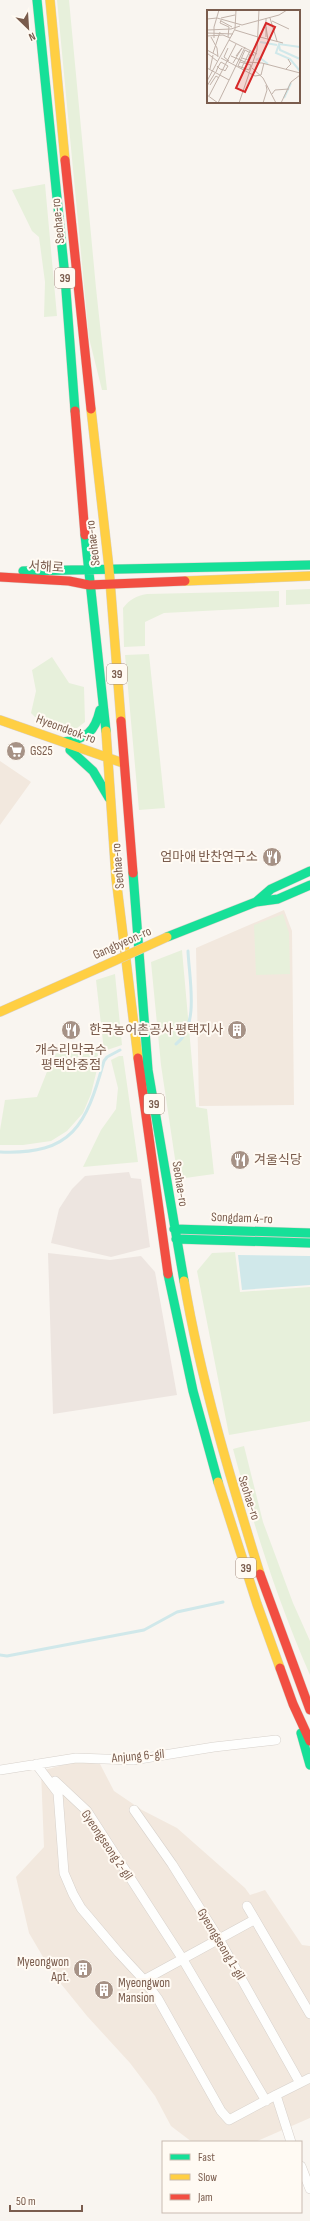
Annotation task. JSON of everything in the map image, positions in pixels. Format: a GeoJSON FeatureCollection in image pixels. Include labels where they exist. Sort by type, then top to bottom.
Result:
{"type":"FeatureCollection","features":[{"type":"Feature","properties":{"kind":"main road","name":"Seohae-ro"},"geometry":{"type":"LineString","coordinates":[[37,0],[65,277],[89,585],[103,692],[116,878],[139,1069],[164,1254],[176,1317],[196,1404],[217,1478],[257,1604],[293,1704]]}},
{"type":"Feature","properties":{"kind":"main road","name":"Seohae-ro"},"geometry":{"type":"LineString","coordinates":[[50,0],[81,321],[109,568],[123,767],[148,1070],[194,1341],[226,1469],[266,1593],[310,1710]]}},
{"type":"Feature","properties":{"kind":"main road"},"geometry":{"type":"LineString","coordinates":[[0,571],[69,571],[109,568],[310,565]]}},
{"type":"Feature","properties":{"kind":"main road","name":"서해로"},"geometry":{"type":"LineString","coordinates":[[0,577],[69,581],[89,585],[110,585],[310,576]]}},
{"type":"Feature","properties":{"kind":"main road"},"geometry":{"type":"LineString","coordinates":[[64,742],[84,738],[93,732],[98,721],[103,692]]}},
{"type":"Feature","properties":{"kind":"main road","name":"Hyeondeok-ro"},"geometry":{"type":"LineString","coordinates":[[0,720],[64,742],[108,762]]}},
{"type":"Feature","properties":{"kind":"main road"},"geometry":{"type":"LineString","coordinates":[[0,728],[123,767]]}},
{"type":"Feature","properties":{"kind":"main road"},"geometry":{"type":"LineString","coordinates":[[70,750],[92,768],[105,786],[110,800]]}},
{"type":"Feature","properties":{"kind":"main road","name":"Gangbyeon-ro"},"geometry":{"type":"LineString","coordinates":[[256,902],[271,889],[310,871]]}},
{"type":"Feature","properties":{"kind":"main road","name":"Gangbyeon-ro"},"geometry":{"type":"LineString","coordinates":[[0,1012],[167,937],[256,902],[278,899],[310,885]]}},
{"type":"Feature","properties":{"kind":"main road","name":"Songdam 4-ro"},"geometry":{"type":"LineString","coordinates":[[174,1229],[310,1233]]}},
{"type":"Feature","properties":{"kind":"main road","name":"Songdam 4-ro"},"geometry":{"type":"LineString","coordinates":[[176,1239],[310,1243]]}},
{"type":"Feature","properties":{"kind":"main road"},"geometry":{"type":"LineString","coordinates":[[297,1676],[310,1702]]}},
{"type":"Feature","properties":{"kind":"main road"},"geometry":{"type":"LineString","coordinates":[[293,1704],[310,1765]]}},
{"type":"Feature","properties":{"kind":"main road","name":"39"},"geometry":{"type":"LineString","coordinates":[[293,1704],[310,1741]]}},
{"type":"Feature","properties":{"kind":"street","name":"Anjung 6-gil"},"geometry":{"type":"LineString","coordinates":[[0,1770],[76,1758],[133,1760],[214,1747],[276,1740]]}},
{"type":"Feature","properties":{"kind":"street","name":"Gyeongseong 2-gil"},"geometry":{"type":"LineString","coordinates":[[36,1764],[87,1811],[182,1958],[266,2101]]}},
{"type":"Feature","properties":{"kind":"street","name":"Gyeongseong 2-gil"},"geometry":{"type":"LineString","coordinates":[[36,1764],[58,1793],[64,1873],[73,1894],[81,1908],[144,1980],[196,2066],[221,2111],[229,2120],[276,2095]]}},
{"type":"Feature","properties":{"kind":"street","name":"Gyeongseong 1-gil"},"geometry":{"type":"LineString","coordinates":[[134,1810],[172,1864],[219,1939],[300,2083]]}},
{"type":"Feature","properties":{"kind":"street"},"geometry":{"type":"LineString","coordinates":[[247,1906],[310,2014]]}},
{"type":"Feature","properties":{"kind":"street"},"geometry":{"type":"LineString","coordinates":[[144,1980],[254,1920]]}},
{"type":"Feature","properties":{"kind":"street"},"geometry":{"type":"LineString","coordinates":[[291,2141],[276,2095],[310,2078]]}},
{"type":"Feature","properties":{"kind":"street"},"geometry":{"type":"LineString","coordinates":[[302,2169],[310,2189]]}},
{"type":"Feature","properties":{"kind":"shaded area"},"geometry":{"type":"Polygon","coordinates":[[[0,761],[31,782],[0,825],[0,761]]]}},
{"type":"Feature","properties":{"kind":"shaded area","name":"한국농어촌공사 평택지사"},"geometry":{"type":"Polygon","coordinates":[[[284,910],[292,931],[294,1105],[199,1106],[196,948],[284,910]]]}},
{"type":"Feature","properties":{"kind":"shaded area"},"geometry":{"type":"Polygon","coordinates":[[[129,1172],[131,1178],[141,1179],[150,1247],[111,1257],[51,1243],[59,1209],[72,1189],[85,1176],[129,1172]]]}},
{"type":"Feature","properties":{"kind":"shaded area"},"geometry":{"type":"Polygon","coordinates":[[[48,1253],[110,1260],[141,1256],[155,1272],[177,1395],[53,1414],[48,1253]]]}},
{"type":"Feature","properties":{"kind":"shaded area"},"geometry":{"type":"Polygon","coordinates":[[[77,1761],[100,1764],[114,1791],[142,1810],[177,1828],[245,1888],[250,1895],[265,1890],[302,1945],[310,1946],[310,2118],[257,2141],[191,2141],[171,2126],[155,2096],[130,2063],[87,2016],[53,1974],[29,1933],[16,1877],[44,1847],[41,1771],[77,1761]]]}},
{"type":"Feature","properties":{"kind":"green space"},"geometry":{"type":"Polygon","coordinates":[[[57,0],[69,0],[107,390],[102,390],[89,338],[57,0]]]}},
{"type":"Feature","properties":{"kind":"green space"},"geometry":{"type":"Polygon","coordinates":[[[45,184],[57,316],[44,317],[45,282],[39,237],[32,231],[12,190],[45,184]]]}},
{"type":"Feature","properties":{"kind":"green space"},"geometry":{"type":"Polygon","coordinates":[[[310,589],[310,604],[286,605],[286,590],[310,589]]]}},
{"type":"Feature","properties":{"kind":"green space"},"geometry":{"type":"Polygon","coordinates":[[[279,591],[279,607],[164,613],[145,622],[145,646],[124,647],[123,608],[134,598],[147,594],[279,591]]]}},
{"type":"Feature","properties":{"kind":"green space"},"geometry":{"type":"Polygon","coordinates":[[[149,654],[165,808],[139,810],[125,655],[149,654]]]}},
{"type":"Feature","properties":{"kind":"green space"},"geometry":{"type":"Polygon","coordinates":[[[52,657],[69,683],[84,687],[85,722],[77,728],[67,728],[35,717],[31,713],[36,691],[32,670],[52,657]]]}},
{"type":"Feature","properties":{"kind":"green space"},"geometry":{"type":"Polygon","coordinates":[[[283,914],[289,933],[290,974],[256,975],[254,925],[283,914]]]}},
{"type":"Feature","properties":{"kind":"green space"},"geometry":{"type":"Polygon","coordinates":[[[182,950],[196,1107],[207,1109],[214,1174],[178,1179],[161,1065],[151,962],[182,950]]]}},
{"type":"Feature","properties":{"kind":"green space"},"geometry":{"type":"Polygon","coordinates":[[[115,974],[122,1045],[104,1051],[96,980],[115,974]]]}},
{"type":"Feature","properties":{"kind":"green space"},"geometry":{"type":"Polygon","coordinates":[[[96,1046],[99,1061],[91,1094],[83,1113],[67,1131],[51,1141],[23,1145],[0,1145],[0,1130],[5,1100],[37,1097],[54,1054],[96,1046]]]}},
{"type":"Feature","properties":{"kind":"green space"},"geometry":{"type":"Polygon","coordinates":[[[119,1056],[123,1056],[138,1162],[83,1167],[101,1130],[116,1109],[118,1088],[111,1060],[119,1056]]]}},
{"type":"Feature","properties":{"kind":"green space"},"geometry":{"type":"Polygon","coordinates":[[[235,1252],[240,1292],[310,1287],[310,1421],[229,1435],[197,1271],[212,1253],[235,1252]]]}},
{"type":"Feature","properties":{"kind":"green space"},"geometry":{"type":"Polygon","coordinates":[[[244,1446],[263,1522],[293,1603],[310,1641],[310,1675],[277,1592],[258,1536],[241,1478],[233,1449],[244,1446]]]}},
{"type":"Feature","properties":{"kind":"water"},"geometry":{"type":"Polygon","coordinates":[[[238,1255],[310,1256],[310,1285],[242,1290],[238,1255]]]}},
{"type":"Feature","properties":{"kind":"waterway"},"geometry":{"type":"LineString","coordinates":[[176,1044],[183,1036],[188,1026],[191,1014],[191,988],[188,951]]}},
{"type":"Feature","properties":{"kind":"waterway"},"geometry":{"type":"LineString","coordinates":[[0,1152],[25,1152],[45,1148],[60,1141],[73,1132],[90,1103],[104,1061],[107,1057],[120,1050]]}},
{"type":"Feature","properties":{"kind":"waterway"},"geometry":{"type":"LineString","coordinates":[[0,1655],[7,1656],[144,1630],[177,1612],[223,1602]]}},
{"type":"Feature","properties":{"kind":"traffic: fast"},"geometry":{"type":"LineString","coordinates":[[37,0],[65,277],[75,411]]}},
{"type":"Feature","properties":{"kind":"traffic: fast"},"geometry":{"type":"LineString","coordinates":[[85,535],[106,731]]}},
{"type":"Feature","properties":{"kind":"traffic: fast"},"geometry":{"type":"LineString","coordinates":[[23,571],[310,565]]}},
{"type":"Feature","properties":{"kind":"traffic: fast"},"geometry":{"type":"LineString","coordinates":[[64,742],[78,739],[88,733],[95,724],[100,710]]}},
{"type":"Feature","properties":{"kind":"traffic: fast"},"geometry":{"type":"LineString","coordinates":[[70,750],[93,771],[109,798]]}},
{"type":"Feature","properties":{"kind":"traffic: fast"},"geometry":{"type":"LineString","coordinates":[[256,902],[271,889],[310,871]]}},
{"type":"Feature","properties":{"kind":"traffic: fast"},"geometry":{"type":"LineString","coordinates":[[133,873],[148,1070],[184,1281]]}},
{"type":"Feature","properties":{"kind":"traffic: fast"},"geometry":{"type":"LineString","coordinates":[[167,937],[256,902],[278,899],[310,885]]}},
{"type":"Feature","properties":{"kind":"traffic: fast"},"geometry":{"type":"LineString","coordinates":[[174,1229],[310,1233]]}},
{"type":"Feature","properties":{"kind":"traffic: fast"},"geometry":{"type":"LineString","coordinates":[[176,1239],[310,1243]]}},
{"type":"Feature","properties":{"kind":"traffic: fast"},"geometry":{"type":"LineString","coordinates":[[168,1274],[193,1391],[218,1482]]}},
{"type":"Feature","properties":{"kind":"traffic: fast"},"geometry":{"type":"LineString","coordinates":[[301,1733],[310,1765]]}},
{"type":"Feature","properties":{"kind":"traffic: slow"},"geometry":{"type":"LineString","coordinates":[[50,0],[65,160]]}},
{"type":"Feature","properties":{"kind":"traffic: slow"},"geometry":{"type":"LineString","coordinates":[[91,409],[109,568],[121,721]]}},
{"type":"Feature","properties":{"kind":"traffic: slow"},"geometry":{"type":"LineString","coordinates":[[185,581],[310,576]]}},
{"type":"Feature","properties":{"kind":"traffic: slow"},"geometry":{"type":"LineString","coordinates":[[0,720],[123,763]]}},
{"type":"Feature","properties":{"kind":"traffic: slow"},"geometry":{"type":"LineString","coordinates":[[106,731],[116,878],[138,1058]]}},
{"type":"Feature","properties":{"kind":"traffic: slow"},"geometry":{"type":"LineString","coordinates":[[101,967],[167,937]]}},
{"type":"Feature","properties":{"kind":"traffic: slow"},"geometry":{"type":"LineString","coordinates":[[0,1012],[101,967]]}},
{"type":"Feature","properties":{"kind":"traffic: slow"},"geometry":{"type":"LineString","coordinates":[[184,1281],[199,1355],[217,1429],[260,1574]]}},
{"type":"Feature","properties":{"kind":"traffic: slow"},"geometry":{"type":"LineString","coordinates":[[218,1482],[257,1604],[280,1668]]}},
{"type":"Feature","properties":{"kind":"traffic: jam"},"geometry":{"type":"LineString","coordinates":[[65,160],[91,409]]}},
{"type":"Feature","properties":{"kind":"traffic: jam"},"geometry":{"type":"LineString","coordinates":[[75,411],[85,535]]}},
{"type":"Feature","properties":{"kind":"traffic: jam"},"geometry":{"type":"LineString","coordinates":[[0,577],[69,581],[89,585],[185,581]]}},
{"type":"Feature","properties":{"kind":"traffic: jam"},"geometry":{"type":"LineString","coordinates":[[121,721],[133,873]]}},
{"type":"Feature","properties":{"kind":"traffic: jam"},"geometry":{"type":"LineString","coordinates":[[138,1058],[168,1274]]}},
{"type":"Feature","properties":{"kind":"traffic: jam"},"geometry":{"type":"LineString","coordinates":[[260,1574],[310,1710]]}},
{"type":"Feature","properties":{"kind":"traffic: jam"},"geometry":{"type":"LineString","coordinates":[[280,1668],[293,1704],[310,1741]]}},
{"type":"Feature","properties":{"kind":"place","name":"GS25"},"geometry":{"type":"Point","coordinates":[16,751]}},
{"type":"Feature","properties":{"kind":"place","name":"엄마애 반찬연구소"},"geometry":{"type":"Point","coordinates":[272,857]}},
{"type":"Feature","properties":{"kind":"place","name":"개수리막국수 평택안중점"},"geometry":{"type":"Point","coordinates":[71,1030]}},
{"type":"Feature","properties":{"kind":"place","name":"한국농어촌공사 평택지사"},"geometry":{"type":"Point","coordinates":[237,1030]}},
{"type":"Feature","properties":{"kind":"place","name":"겨울식당"},"geometry":{"type":"Point","coordinates":[240,1160]}},
{"type":"Feature","properties":{"kind":"place","name":"Myeongwon Apt."},"geometry":{"type":"Point","coordinates":[83,1969]}},
{"type":"Feature","properties":{"kind":"place","name":"Myeongwon Mansion"},"geometry":{"type":"Point","coordinates":[104,1990]}}]}
